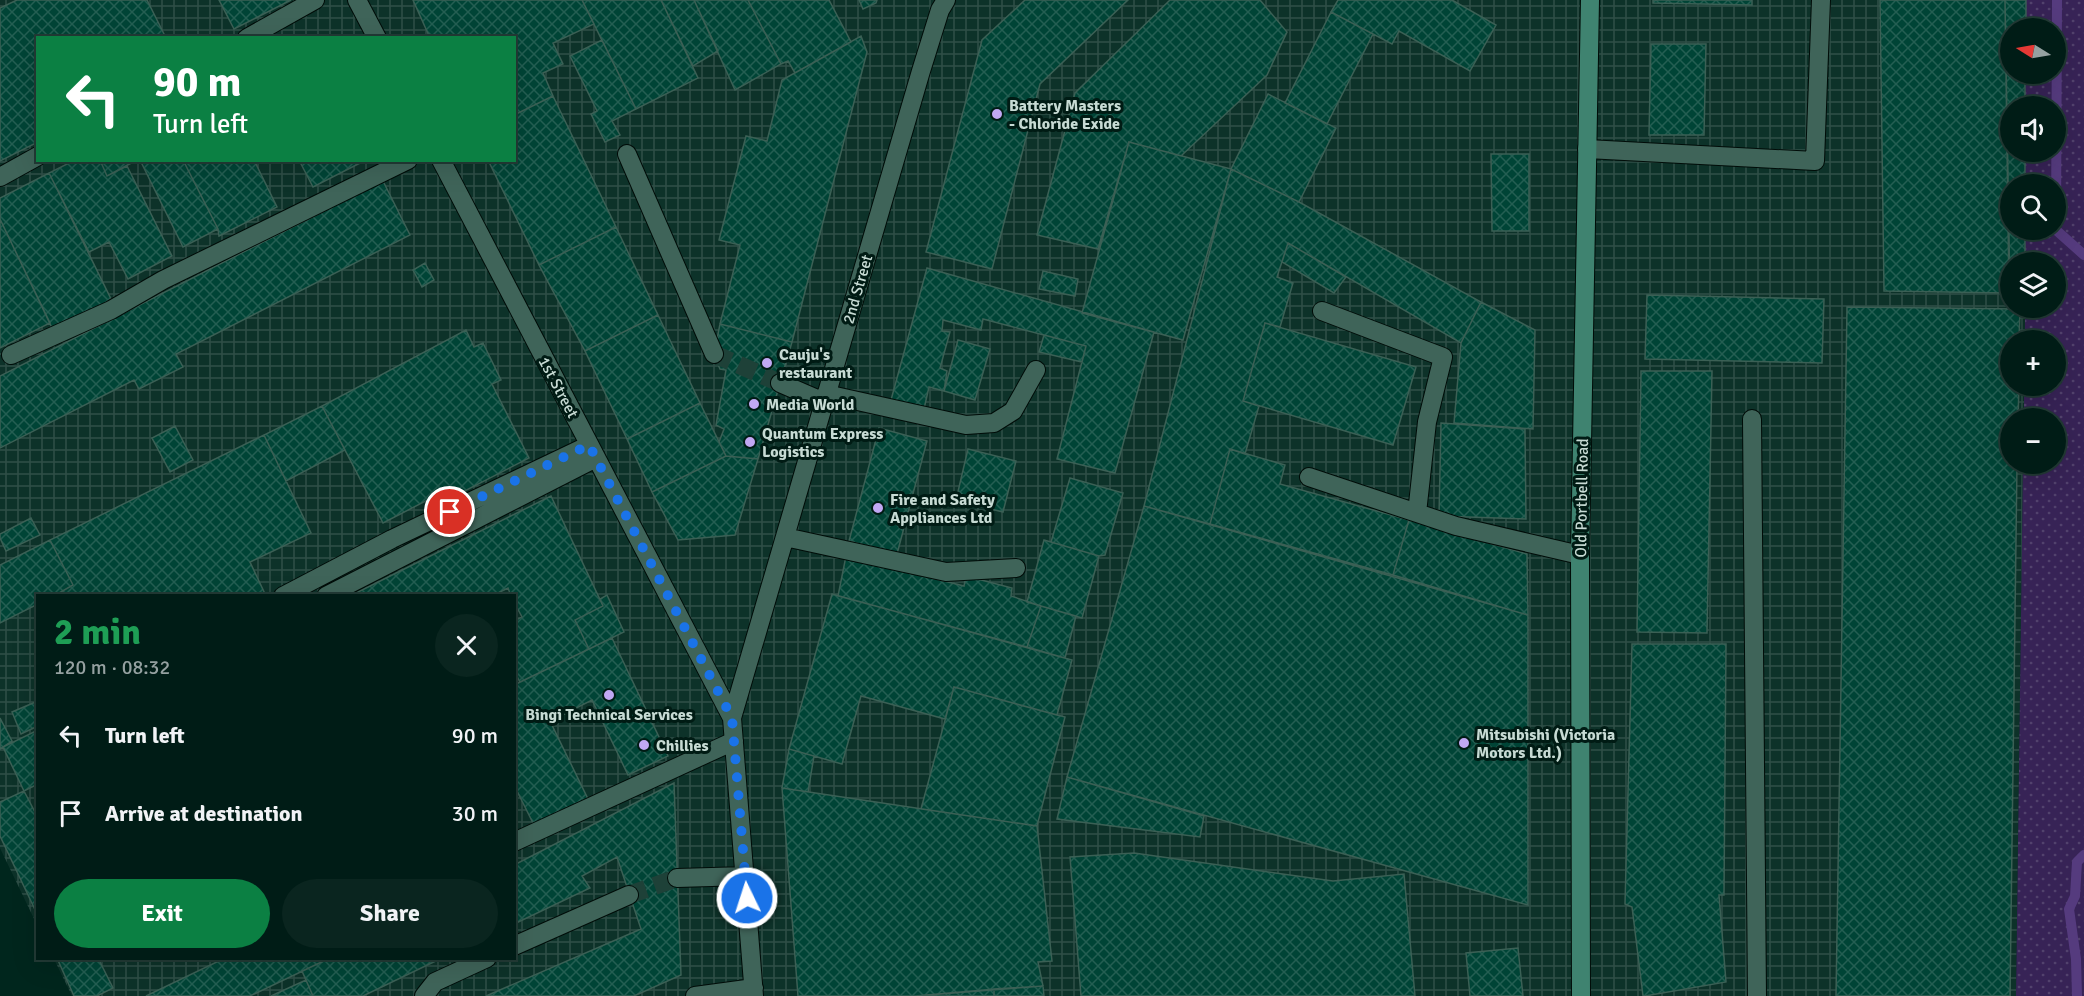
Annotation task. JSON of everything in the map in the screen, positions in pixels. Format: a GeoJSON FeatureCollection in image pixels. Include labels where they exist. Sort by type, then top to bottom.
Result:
{"type":"FeatureCollection","features":[{"type":"Feature","properties":{"kind":"main road","name":"Old Portbell Road"},"geometry":{"type":"LineString","coordinates":[[1581,996],[1580,555],[1590,0]]}},
{"type":"Feature","properties":{"kind":"street"},"geometry":{"type":"LineString","coordinates":[[251,36],[315,0]]}},
{"type":"Feature","properties":{"kind":"street"},"geometry":{"type":"LineString","coordinates":[[357,0],[376,36]]}},
{"type":"Feature","properties":{"kind":"street","name":"2nd Street"},"geometry":{"type":"LineString","coordinates":[[732,718],[921,71],[940,10],[946,0]]}},
{"type":"Feature","properties":{"kind":"street"},"geometry":{"type":"LineString","coordinates":[[1587,149],[1815,161],[1821,0]]}},
{"type":"Feature","properties":{"kind":"street"},"geometry":{"type":"LineString","coordinates":[[627,154],[714,354]]}},
{"type":"Feature","properties":{"kind":"street"},"geometry":{"type":"LineString","coordinates":[[0,177],[36,157]]}},
{"type":"Feature","properties":{"kind":"street"},"geometry":{"type":"LineString","coordinates":[[11,355],[111,310],[163,280],[404,162]]}},
{"type":"Feature","properties":{"kind":"street","name":"1st Street"},"geometry":{"type":"LineString","coordinates":[[442,162],[732,718],[754,992]]}},
{"type":"Feature","properties":{"kind":"street"},"geometry":{"type":"LineString","coordinates":[[1322,311],[1443,357],[1427,422],[1417,513]]}},
{"type":"Feature","properties":{"kind":"street"},"geometry":{"type":"LineString","coordinates":[[780,383],[825,398],[966,425],[994,423],[1013,411],[1036,370]]}},
{"type":"Feature","properties":{"kind":"street"},"geometry":{"type":"LineString","coordinates":[[1752,418],[1757,996]]}},
{"type":"Feature","properties":{"kind":"street"},"geometry":{"type":"LineString","coordinates":[[287,594],[392,539],[593,451]]}},
{"type":"Feature","properties":{"kind":"street"},"geometry":{"type":"LineString","coordinates":[[330,594],[593,451]]}},
{"type":"Feature","properties":{"kind":"street"},"geometry":{"type":"LineString","coordinates":[[1309,477],[1456,526],[1580,555]]}},
{"type":"Feature","properties":{"kind":"street"},"geometry":{"type":"LineString","coordinates":[[785,537],[946,572],[1016,568]]}},
{"type":"Feature","properties":{"kind":"street"},"geometry":{"type":"LineString","coordinates":[[516,841],[735,741]]}},
{"type":"Feature","properties":{"kind":"street"},"geometry":{"type":"LineString","coordinates":[[677,878],[746,876]]}},
{"type":"Feature","properties":{"kind":"street"},"geometry":{"type":"LineString","coordinates":[[516,945],[629,895]]}},
{"type":"Feature","properties":{"kind":"street"},"geometry":{"type":"LineString","coordinates":[[424,996],[435,982],[483,960]]}},
{"type":"Feature","properties":{"kind":"street"},"geometry":{"type":"LineString","coordinates":[[695,996],[754,992]]}},
{"type":"Feature","properties":{"kind":"shaded area"},"geometry":{"type":"Polygon","coordinates":[[[0,0],[2005,0],[2005,18],[2000,18],[2000,84],[2006,84],[2007,96],[2000,96],[2000,162],[2008,162],[2008,174],[2000,174],[2000,240],[2009,240],[2009,252],[2000,252],[2000,318],[2025,318],[2025,330],[2000,330],[2000,396],[2024,396],[2024,408],[2000,408],[2000,474],[2023,474],[2016,996],[72,996],[54,960],[516,960],[516,594],[36,594],[36,923],[0,848],[0,0]]]}},
{"type":"Feature","properties":{"kind":"shaded area"},"geometry":{"type":"Polygon","coordinates":[[[2026,0],[2084,0],[2084,996],[2016,996],[2023,474],[2066,474],[2066,408],[2024,408],[2024,396],[2066,396],[2066,330],[2025,330],[2025,318],[2066,318],[2066,252],[2025,252],[2025,240],[2066,240],[2066,174],[2025,174],[2025,162],[2066,162],[2066,96],[2025,96],[2025,84],[2066,84],[2066,18],[2026,18],[2026,0]]]}},
{"type":"Feature","properties":{"kind":"building"},"geometry":{"type":"Polygon","coordinates":[[[17,0],[147,0],[165,36],[36,36],[36,143],[0,161],[0,8],[17,0]]]}},
{"type":"Feature","properties":{"kind":"building"},"geometry":{"type":"Polygon","coordinates":[[[219,0],[291,0],[234,29],[219,0]]]}},
{"type":"Feature","properties":{"kind":"building"},"geometry":{"type":"Polygon","coordinates":[[[413,0],[582,0],[594,24],[553,43],[563,64],[543,73],[553,96],[516,114],[516,36],[429,36],[413,0]]]}},
{"type":"Feature","properties":{"kind":"building"},"geometry":{"type":"Polygon","coordinates":[[[582,0],[661,0],[698,78],[636,109],[582,0]]]}},
{"type":"Feature","properties":{"kind":"building"},"geometry":{"type":"Polygon","coordinates":[[[661,0],[694,0],[718,51],[693,66],[661,0]]]}},
{"type":"Feature","properties":{"kind":"building"},"geometry":{"type":"Polygon","coordinates":[[[694,0],[748,0],[781,64],[735,90],[694,0]]]}},
{"type":"Feature","properties":{"kind":"building"},"geometry":{"type":"Polygon","coordinates":[[[748,0],[829,0],[851,42],[795,73],[788,61],[781,64],[748,0]]]}},
{"type":"Feature","properties":{"kind":"building"},"geometry":{"type":"Polygon","coordinates":[[[859,0],[877,0],[876,3],[863,9],[859,0]]]}},
{"type":"Feature","properties":{"kind":"building"},"geometry":{"type":"Polygon","coordinates":[[[1025,0],[1128,0],[1040,84],[992,269],[926,252],[982,40],[1025,0]]]}},
{"type":"Feature","properties":{"kind":"building"},"geometry":{"type":"Polygon","coordinates":[[[1170,0],[1260,0],[1287,32],[1267,75],[1181,156],[1129,142],[1098,249],[1037,235],[1075,93],[1170,0]]]}},
{"type":"Feature","properties":{"kind":"building"},"geometry":{"type":"Polygon","coordinates":[[[1338,0],[1452,0],[1496,25],[1470,71],[1399,31],[1392,44],[1331,12],[1338,0]]]}},
{"type":"Feature","properties":{"kind":"building"},"geometry":{"type":"Polygon","coordinates":[[[1653,0],[1752,0],[1752,5],[1653,3],[1653,0]]]}},
{"type":"Feature","properties":{"kind":"building"},"geometry":{"type":"Polygon","coordinates":[[[1880,0],[2005,0],[2005,18],[2000,18],[2000,84],[2006,84],[2006,96],[2000,96],[2000,162],[2007,162],[2007,174],[2000,174],[2000,240],[2008,240],[2008,252],[2000,252],[2000,293],[1884,291],[1880,0]]]}},
{"type":"Feature","properties":{"kind":"building"},"geometry":{"type":"Polygon","coordinates":[[[2005,0],[2026,0],[2026,18],[2005,18],[2005,0]]]}},
{"type":"Feature","properties":{"kind":"building"},"geometry":{"type":"Polygon","coordinates":[[[1331,12],[1373,34],[1327,124],[1285,103],[1331,12]]]}},
{"type":"Feature","properties":{"kind":"building"},"geometry":{"type":"Polygon","coordinates":[[[861,36],[867,52],[792,342],[720,324],[740,245],[719,240],[746,136],[767,141],[782,80],[861,36]]]}},
{"type":"Feature","properties":{"kind":"building"},"geometry":{"type":"Polygon","coordinates":[[[602,40],[636,109],[612,121],[620,135],[605,142],[591,114],[597,111],[570,56],[602,40]]]}},
{"type":"Feature","properties":{"kind":"building"},"geometry":{"type":"Polygon","coordinates":[[[1651,44],[1706,44],[1704,135],[1649,135],[1651,44]]]}},
{"type":"Feature","properties":{"kind":"building"},"geometry":{"type":"Polygon","coordinates":[[[2006,84],[2025,84],[2025,96],[2007,96],[2006,84]]]}},
{"type":"Feature","properties":{"kind":"building"},"geometry":{"type":"Polygon","coordinates":[[[1268,94],[1336,128],[1299,202],[1231,169],[1268,94]]]}},
{"type":"Feature","properties":{"kind":"building"},"geometry":{"type":"Polygon","coordinates":[[[553,96],[616,227],[539,265],[489,162],[516,162],[516,114],[553,96]]]}},
{"type":"Feature","properties":{"kind":"building"},"geometry":{"type":"Polygon","coordinates":[[[1129,142],[1231,169],[1183,340],[1082,313],[1129,142]]]}},
{"type":"Feature","properties":{"kind":"building"},"geometry":{"type":"Polygon","coordinates":[[[1491,154],[1529,154],[1529,231],[1492,231],[1491,154]]]}},
{"type":"Feature","properties":{"kind":"building"},"geometry":{"type":"Polygon","coordinates":[[[71,162],[101,162],[107,176],[127,166],[172,256],[128,279],[109,242],[89,252],[49,173],[71,162]]]}},
{"type":"Feature","properties":{"kind":"building"},"geometry":{"type":"Polygon","coordinates":[[[101,162],[133,162],[107,176],[101,162]]]}},
{"type":"Feature","properties":{"kind":"building"},"geometry":{"type":"Polygon","coordinates":[[[141,162],[184,162],[218,229],[183,247],[141,162]]]}},
{"type":"Feature","properties":{"kind":"building"},"geometry":{"type":"Polygon","coordinates":[[[184,162],[255,162],[277,207],[219,236],[218,229],[184,162]]]}},
{"type":"Feature","properties":{"kind":"building"},"geometry":{"type":"Polygon","coordinates":[[[300,162],[362,162],[313,187],[300,162]]]}},
{"type":"Feature","properties":{"kind":"building"},"geometry":{"type":"Polygon","coordinates":[[[2008,162],[2025,162],[2025,174],[2008,174],[2008,162]]]}},
{"type":"Feature","properties":{"kind":"building"},"geometry":{"type":"Polygon","coordinates":[[[1231,169],[1299,202],[1481,302],[1461,343],[1288,243],[1277,277],[1293,283],[1280,327],[1265,323],[1243,401],[1259,406],[1245,454],[1230,449],[1210,524],[1144,506],[1231,169]]]}},
{"type":"Feature","properties":{"kind":"building"},"geometry":{"type":"Polygon","coordinates":[[[49,173],[112,301],[53,330],[0,219],[0,198],[49,173]]]}},
{"type":"Feature","properties":{"kind":"building"},"geometry":{"type":"Polygon","coordinates":[[[383,181],[410,235],[176,354],[183,367],[139,389],[134,380],[0,448],[0,376],[383,181]]]}},
{"type":"Feature","properties":{"kind":"building"},"geometry":{"type":"Polygon","coordinates":[[[0,219],[50,323],[0,348],[0,219]]]}},
{"type":"Feature","properties":{"kind":"building"},"geometry":{"type":"Polygon","coordinates":[[[616,227],[658,315],[585,351],[539,265],[616,227]]]}},
{"type":"Feature","properties":{"kind":"building"},"geometry":{"type":"Polygon","coordinates":[[[2009,240],[2025,240],[2025,252],[2009,252],[2009,240]]]}},
{"type":"Feature","properties":{"kind":"building"},"geometry":{"type":"Polygon","coordinates":[[[1288,243],[1346,277],[1334,293],[1282,262],[1288,243]]]}},
{"type":"Feature","properties":{"kind":"building"},"geometry":{"type":"Polygon","coordinates":[[[425,263],[434,280],[422,287],[413,270],[425,263]]]}},
{"type":"Feature","properties":{"kind":"building"},"geometry":{"type":"Polygon","coordinates":[[[927,268],[1154,332],[1115,473],[1057,459],[1086,346],[983,319],[981,330],[943,320],[942,331],[950,332],[940,368],[947,371],[944,391],[929,387],[924,409],[891,400],[927,268]]]}},
{"type":"Feature","properties":{"kind":"building"},"geometry":{"type":"Polygon","coordinates":[[[1043,271],[1078,279],[1075,296],[1039,289],[1043,271]]]}},
{"type":"Feature","properties":{"kind":"building"},"geometry":{"type":"Polygon","coordinates":[[[1647,295],[1824,299],[1822,363],[1645,359],[1647,295]]]}},
{"type":"Feature","properties":{"kind":"building"},"geometry":{"type":"Polygon","coordinates":[[[1481,302],[1535,330],[1533,429],[1454,423],[1461,343],[1481,302]]]}},
{"type":"Feature","properties":{"kind":"building"},"geometry":{"type":"Polygon","coordinates":[[[1847,307],[2000,309],[2000,318],[2020,318],[2019,330],[2000,330],[2000,396],[2019,396],[2018,408],[2000,408],[2000,474],[2017,474],[2010,996],[1836,996],[1847,307]]]}},
{"type":"Feature","properties":{"kind":"building"},"geometry":{"type":"Polygon","coordinates":[[[658,315],[700,403],[627,439],[585,351],[658,315]]]}},
{"type":"Feature","properties":{"kind":"building"},"geometry":{"type":"Polygon","coordinates":[[[1265,323],[1416,367],[1393,445],[1243,401],[1265,323]]]}},
{"type":"Feature","properties":{"kind":"building"},"geometry":{"type":"Polygon","coordinates":[[[720,324],[792,342],[758,459],[726,456],[719,442],[724,429],[716,425],[726,370],[720,369],[714,354],[720,324]]]}},
{"type":"Feature","properties":{"kind":"building"},"geometry":{"type":"Polygon","coordinates":[[[466,330],[474,347],[483,343],[501,380],[492,384],[529,458],[449,499],[445,491],[383,523],[322,406],[466,330]]]}},
{"type":"Feature","properties":{"kind":"building"},"geometry":{"type":"Polygon","coordinates":[[[1044,335],[1086,346],[1082,362],[1039,352],[1044,335]]]}},
{"type":"Feature","properties":{"kind":"building"},"geometry":{"type":"Polygon","coordinates":[[[958,340],[990,349],[975,400],[944,391],[958,340]]]}},
{"type":"Feature","properties":{"kind":"building"},"geometry":{"type":"Polygon","coordinates":[[[1641,371],[1712,371],[1707,633],[1637,632],[1641,371]]]}},
{"type":"Feature","properties":{"kind":"building"},"geometry":{"type":"Polygon","coordinates":[[[700,403],[726,456],[652,492],[627,439],[700,403]]]}},
{"type":"Feature","properties":{"kind":"building"},"geometry":{"type":"Polygon","coordinates":[[[322,406],[345,450],[286,481],[264,435],[322,406]]]}},
{"type":"Feature","properties":{"kind":"building"},"geometry":{"type":"Polygon","coordinates":[[[1441,423],[1525,429],[1526,519],[1439,516],[1441,423]]]}},
{"type":"Feature","properties":{"kind":"building"},"geometry":{"type":"Polygon","coordinates":[[[175,426],[193,460],[170,472],[152,438],[175,426]]]}},
{"type":"Feature","properties":{"kind":"building"},"geometry":{"type":"Polygon","coordinates":[[[879,428],[927,441],[897,554],[849,541],[879,428]]]}},
{"type":"Feature","properties":{"kind":"building"},"geometry":{"type":"Polygon","coordinates":[[[264,435],[311,533],[250,562],[265,594],[57,594],[73,585],[50,540],[264,435]]]}},
{"type":"Feature","properties":{"kind":"building"},"geometry":{"type":"Polygon","coordinates":[[[968,449],[1016,461],[1003,512],[956,500],[968,449]]]}},
{"type":"Feature","properties":{"kind":"building"},"geometry":{"type":"Polygon","coordinates":[[[1230,449],[1285,465],[1280,484],[1409,520],[1393,575],[1210,524],[1230,449]]]}},
{"type":"Feature","properties":{"kind":"building"},"geometry":{"type":"Polygon","coordinates":[[[726,456],[758,459],[735,535],[678,540],[652,492],[726,456]]]}},
{"type":"Feature","properties":{"kind":"building"},"geometry":{"type":"Polygon","coordinates":[[[1070,478],[1123,493],[1105,555],[1099,556],[1051,542],[1070,478]]]}},
{"type":"Feature","properties":{"kind":"building"},"geometry":{"type":"Polygon","coordinates":[[[551,496],[603,606],[575,620],[589,649],[520,682],[516,675],[516,620],[522,617],[516,606],[516,594],[510,594],[508,588],[496,594],[354,594],[551,496]]]}},
{"type":"Feature","properties":{"kind":"building"},"geometry":{"type":"Polygon","coordinates":[[[1144,506],[1528,615],[1528,905],[1067,777],[1144,506]]]}},
{"type":"Feature","properties":{"kind":"building"},"geometry":{"type":"Polygon","coordinates":[[[31,518],[40,535],[6,551],[0,534],[31,518]]]}},
{"type":"Feature","properties":{"kind":"building"},"geometry":{"type":"Polygon","coordinates":[[[1409,520],[1527,554],[1528,615],[1393,575],[1409,520]]]}},
{"type":"Feature","properties":{"kind":"building"},"geometry":{"type":"Polygon","coordinates":[[[50,540],[73,585],[57,594],[36,594],[36,605],[0,623],[0,565],[50,540]]]}},
{"type":"Feature","properties":{"kind":"building"},"geometry":{"type":"Polygon","coordinates":[[[1044,540],[1099,556],[1082,618],[1027,602],[1044,540]]]}},
{"type":"Feature","properties":{"kind":"building"},"geometry":{"type":"Polygon","coordinates":[[[846,556],[964,586],[966,576],[1012,588],[1011,596],[1041,606],[1027,647],[838,596],[846,556]]]}},
{"type":"Feature","properties":{"kind":"building"},"geometry":{"type":"Polygon","coordinates":[[[832,594],[1072,660],[1057,715],[954,687],[945,719],[861,696],[842,764],[789,749],[832,594]]]}},
{"type":"Feature","properties":{"kind":"building"},"geometry":{"type":"Polygon","coordinates":[[[607,595],[624,632],[589,649],[575,620],[603,606],[600,599],[607,595]]]}},
{"type":"Feature","properties":{"kind":"building"},"geometry":{"type":"Polygon","coordinates":[[[1041,606],[1076,616],[1065,658],[1027,647],[1041,606]]]}},
{"type":"Feature","properties":{"kind":"building"},"geometry":{"type":"Polygon","coordinates":[[[612,638],[668,756],[628,775],[592,700],[550,721],[588,799],[534,825],[516,789],[516,684],[612,638]]]}},
{"type":"Feature","properties":{"kind":"building"},"geometry":{"type":"Polygon","coordinates":[[[1632,644],[1726,644],[1724,895],[1719,895],[1726,982],[1645,996],[1643,996],[1632,907],[1625,904],[1632,644]]]}},
{"type":"Feature","properties":{"kind":"building"},"geometry":{"type":"Polygon","coordinates":[[[954,687],[1065,717],[1037,826],[921,809],[954,687]]]}},
{"type":"Feature","properties":{"kind":"building"},"geometry":{"type":"Polygon","coordinates":[[[36,702],[36,727],[21,734],[12,712],[36,702]]]}},
{"type":"Feature","properties":{"kind":"building"},"geometry":{"type":"Polygon","coordinates":[[[0,718],[12,741],[0,749],[0,718]]]}},
{"type":"Feature","properties":{"kind":"building"},"geometry":{"type":"Polygon","coordinates":[[[36,731],[36,785],[24,791],[3,747],[36,731]]]}},
{"type":"Feature","properties":{"kind":"building"},"geometry":{"type":"Polygon","coordinates":[[[789,749],[814,756],[808,792],[782,788],[789,749]]]}},
{"type":"Feature","properties":{"kind":"building"},"geometry":{"type":"Polygon","coordinates":[[[1067,777],[1204,816],[1200,837],[1057,819],[1067,777]]]}},
{"type":"Feature","properties":{"kind":"building"},"geometry":{"type":"Polygon","coordinates":[[[674,783],[681,975],[634,996],[486,996],[641,929],[617,857],[582,876],[590,888],[516,923],[516,864],[674,783]]]}},
{"type":"Feature","properties":{"kind":"building"},"geometry":{"type":"Polygon","coordinates":[[[782,788],[1037,826],[1052,961],[1038,962],[1043,986],[915,996],[798,996],[782,788]]]}},
{"type":"Feature","properties":{"kind":"building"},"geometry":{"type":"Polygon","coordinates":[[[24,791],[36,814],[36,912],[0,836],[0,802],[24,791]]]}},
{"type":"Feature","properties":{"kind":"building"},"geometry":{"type":"Polygon","coordinates":[[[1134,853],[1333,881],[1404,874],[1415,996],[1081,996],[1070,857],[1134,853]]]}},
{"type":"Feature","properties":{"kind":"building"},"geometry":{"type":"Polygon","coordinates":[[[1518,948],[1523,996],[1470,996],[1466,953],[1518,948]]]}},
{"type":"Feature","properties":{"kind":"building"},"geometry":{"type":"Polygon","coordinates":[[[58,960],[99,960],[113,988],[97,996],[74,996],[58,960]]]}},
{"type":"Feature","properties":{"kind":"building"},"geometry":{"type":"Polygon","coordinates":[[[221,960],[326,960],[250,996],[146,996],[221,960]]]}},
{"type":"Feature","properties":{"kind":"building"},"geometry":{"type":"Polygon","coordinates":[[[326,960],[438,960],[363,996],[313,996],[302,971],[326,960]]]}},
{"type":"Feature","properties":{"kind":"building"},"geometry":{"type":"Polygon","coordinates":[[[306,980],[313,996],[271,996],[306,980]]]}},
{"type":"Feature","properties":{"kind":"building"},"geometry":{"type":"Polygon","coordinates":[[[1043,986],[1044,996],[994,996],[994,989],[1043,986]]]}},
{"type":"Feature","properties":{"kind":"building"},"geometry":{"type":"Polygon","coordinates":[[[994,989],[994,996],[915,996],[994,989]]]}},
{"type":"Feature","properties":{"kind":"waterway"},"geometry":{"type":"LineString","coordinates":[[2057,0],[2056,230],[2084,255]]}},
{"type":"Feature","properties":{"kind":"waterway"},"geometry":{"type":"LineString","coordinates":[[2077,996],[2076,959],[2069,909],[2075,896],[2077,862],[2084,855]]}},
{"type":"Feature","properties":{"kind":"tunnel"},"geometry":{"type":"LineString","coordinates":[[714,354],[780,383]]}},
{"type":"Feature","properties":{"kind":"tunnel"},"geometry":{"type":"LineString","coordinates":[[629,895],[677,878]]}},
{"type":"Feature","properties":{"kind":"place","name":"Battery Masters - Chloride Exide"},"geometry":{"type":"Point","coordinates":[997,114]}},
{"type":"Feature","properties":{"kind":"place","name":"Cauju's restaurant"},"geometry":{"type":"Point","coordinates":[767,363]}},
{"type":"Feature","properties":{"kind":"place","name":"Media World"},"geometry":{"type":"Point","coordinates":[754,404]}},
{"type":"Feature","properties":{"kind":"place","name":"Quantum Express Logistics"},"geometry":{"type":"Point","coordinates":[750,442]}},
{"type":"Feature","properties":{"kind":"place","name":"Fire and Safety Appliances Ltd"},"geometry":{"type":"Point","coordinates":[878,508]}},
{"type":"Feature","properties":{"kind":"place","name":"Bingi Technical Services"},"geometry":{"type":"Point","coordinates":[609,695]}},
{"type":"Feature","properties":{"kind":"place","name":"Mitsubishi (Victoria Motors Ltd.)"},"geometry":{"type":"Point","coordinates":[1464,743]}},
{"type":"Feature","properties":{"kind":"place","name":"Chillies"},"geometry":{"type":"Point","coordinates":[644,745]}},
{"type":"Feature","properties":{"kind":"route"},"geometry":{"type":"LineString","coordinates":[[450,512],[589,445],[732,718],[747,898]]}}]}
